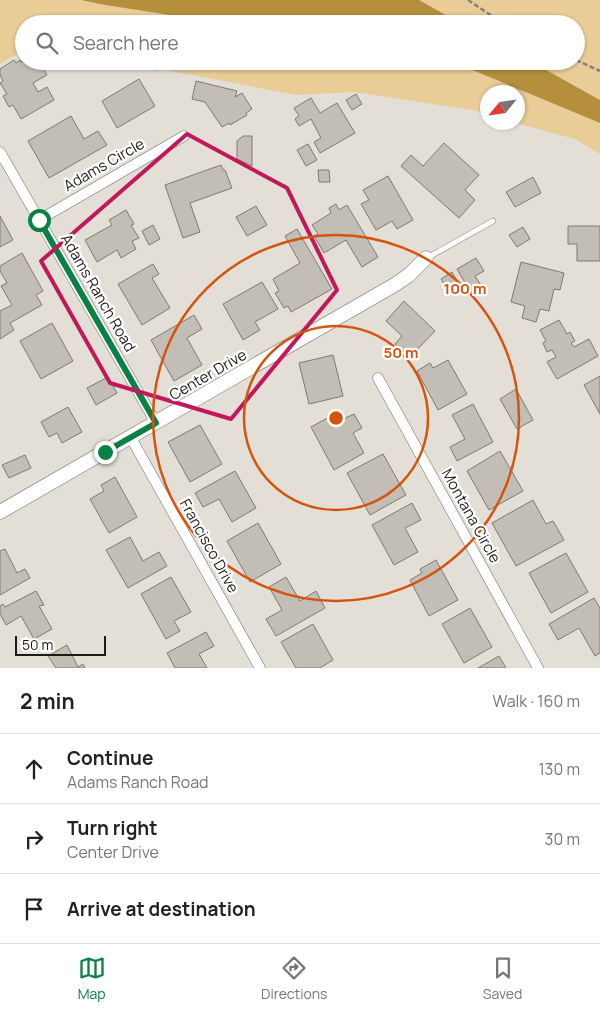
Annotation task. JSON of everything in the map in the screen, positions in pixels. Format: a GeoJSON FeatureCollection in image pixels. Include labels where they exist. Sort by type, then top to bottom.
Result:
{"type":"FeatureCollection","features":[{"type":"Feature","properties":{"kind":"street","name":"Adams Circle"},"geometry":{"type":"LineString","coordinates":[[39,220],[184,136]]}},
{"type":"Feature","properties":{"kind":"street","name":"Adams Ranch Road"},"geometry":{"type":"LineString","coordinates":[[0,152],[156,423]]}},
{"type":"Feature","properties":{"kind":"street","name":"Center Drive"},"geometry":{"type":"LineString","coordinates":[[0,512],[396,284],[409,275],[426,258]]}},
{"type":"Feature","properties":{"kind":"street","name":"Montana Circle"},"geometry":{"type":"LineString","coordinates":[[378,378],[538,668]]}},
{"type":"Feature","properties":{"kind":"street","name":"Francisco Drive"},"geometry":{"type":"LineString","coordinates":[[131,438],[260,668]]}},
{"type":"Feature","properties":{"kind":"lane"},"geometry":{"type":"LineString","coordinates":[[426,258],[493,221]]}},
{"type":"Feature","properties":{"kind":"path"},"geometry":{"type":"LineString","coordinates":[[468,0],[490,15]]}},
{"type":"Feature","properties":{"kind":"path"},"geometry":{"type":"LineString","coordinates":[[585,64],[600,71]]}},
{"type":"Feature","properties":{"kind":"highlighted area"},"geometry":{"type":"Polygon","coordinates":[[[187,134],[287,188],[337,290],[231,419],[110,383],[41,261],[187,134]]]}},
{"type":"Feature","properties":{"kind":"shaded area"},"geometry":{"type":"Polygon","coordinates":[[[0,0],[81,0],[170,15],[15,15],[15,55],[0,64],[0,0]]]}},
{"type":"Feature","properties":{"kind":"shaded area"},"geometry":{"type":"Polygon","coordinates":[[[81,0],[419,0],[446,15],[170,15],[81,0]]]}},
{"type":"Feature","properties":{"kind":"shaded area"},"geometry":{"type":"Polygon","coordinates":[[[419,0],[600,0],[600,100],[546,70],[585,70],[585,15],[446,15],[419,0]]]}},
{"type":"Feature","properties":{"kind":"shaded area"},"geometry":{"type":"Polygon","coordinates":[[[165,70],[472,70],[509,85],[480,85],[480,112],[355,92],[296,95],[165,70]]]}},
{"type":"Feature","properties":{"kind":"shaded area"},"geometry":{"type":"Polygon","coordinates":[[[472,70],[546,70],[600,100],[600,123],[525,92],[525,85],[509,85],[472,70]]]}},
{"type":"Feature","properties":{"kind":"shaded area"},"geometry":{"type":"Polygon","coordinates":[[[525,92],[600,123],[600,154],[575,139],[525,125],[525,92]]]}},
{"type":"Feature","properties":{"kind":"building"},"geometry":{"type":"Polygon","coordinates":[[[14,60],[15,70],[44,70],[47,75],[33,83],[38,92],[47,87],[54,100],[21,119],[13,105],[9,107],[3,96],[7,94],[0,83],[3,81],[0,69],[14,60]]]}},
{"type":"Feature","properties":{"kind":"building"},"geometry":{"type":"Polygon","coordinates":[[[139,79],[155,106],[117,128],[102,101],[139,79]]]}},
{"type":"Feature","properties":{"kind":"building"},"geometry":{"type":"Polygon","coordinates":[[[196,81],[237,91],[235,97],[242,93],[252,109],[246,113],[247,115],[230,125],[229,123],[222,127],[205,102],[192,99],[196,81]]]}},
{"type":"Feature","properties":{"kind":"building"},"geometry":{"type":"Polygon","coordinates":[[[356,94],[362,104],[352,110],[346,100],[356,94]]]}},
{"type":"Feature","properties":{"kind":"building"},"geometry":{"type":"Polygon","coordinates":[[[311,98],[320,113],[337,103],[355,133],[320,153],[314,142],[321,138],[311,119],[299,126],[295,119],[299,116],[294,108],[311,98]]]}},
{"type":"Feature","properties":{"kind":"building"},"geometry":{"type":"Polygon","coordinates":[[[71,116],[84,139],[98,131],[107,145],[49,178],[28,141],[71,116]]]}},
{"type":"Feature","properties":{"kind":"building"},"geometry":{"type":"Polygon","coordinates":[[[243,136],[252,136],[252,166],[237,159],[237,141],[243,136]]]}},
{"type":"Feature","properties":{"kind":"building"},"geometry":{"type":"Polygon","coordinates":[[[444,143],[479,175],[465,190],[475,200],[459,218],[401,166],[411,155],[423,166],[444,143]]]}},
{"type":"Feature","properties":{"kind":"building"},"geometry":{"type":"Polygon","coordinates":[[[308,144],[317,160],[306,166],[297,150],[308,144]]]}},
{"type":"Feature","properties":{"kind":"building"},"geometry":{"type":"Polygon","coordinates":[[[221,165],[232,188],[190,203],[200,232],[183,238],[165,185],[221,165]]]}},
{"type":"Feature","properties":{"kind":"building"},"geometry":{"type":"Polygon","coordinates":[[[318,170],[329,170],[330,182],[319,182],[318,170]]]}},
{"type":"Feature","properties":{"kind":"building"},"geometry":{"type":"Polygon","coordinates":[[[388,176],[413,220],[397,229],[392,221],[376,230],[361,204],[369,200],[363,190],[388,176]]]}},
{"type":"Feature","properties":{"kind":"building"},"geometry":{"type":"Polygon","coordinates":[[[533,177],[541,193],[515,207],[506,192],[533,177]]]}},
{"type":"Feature","properties":{"kind":"building"},"geometry":{"type":"Polygon","coordinates":[[[336,204],[339,210],[347,205],[378,257],[362,267],[346,240],[324,253],[314,236],[318,234],[312,225],[331,213],[329,208],[336,204]]]}},
{"type":"Feature","properties":{"kind":"building"},"geometry":{"type":"Polygon","coordinates":[[[256,206],[267,225],[247,236],[236,217],[256,206]]]}},
{"type":"Feature","properties":{"kind":"building"},"geometry":{"type":"Polygon","coordinates":[[[126,210],[134,224],[131,225],[139,238],[132,241],[136,249],[121,258],[117,250],[97,262],[85,240],[112,225],[109,220],[126,210]]]}},
{"type":"Feature","properties":{"kind":"building"},"geometry":{"type":"Polygon","coordinates":[[[0,216],[13,240],[0,247],[0,216]]]}},
{"type":"Feature","properties":{"kind":"building"},"geometry":{"type":"Polygon","coordinates":[[[153,225],[160,239],[149,245],[142,231],[153,225]]]}},
{"type":"Feature","properties":{"kind":"building"},"geometry":{"type":"Polygon","coordinates":[[[568,226],[600,226],[600,261],[577,261],[577,244],[568,244],[568,226]]]}},
{"type":"Feature","properties":{"kind":"building"},"geometry":{"type":"Polygon","coordinates":[[[523,227],[530,239],[517,247],[509,235],[523,227]]]}},
{"type":"Feature","properties":{"kind":"building"},"geometry":{"type":"Polygon","coordinates":[[[297,229],[332,289],[291,312],[288,306],[284,308],[275,293],[279,291],[273,279],[300,263],[285,236],[297,229]]]}},
{"type":"Feature","properties":{"kind":"building"},"geometry":{"type":"Polygon","coordinates":[[[22,253],[43,291],[36,295],[42,305],[10,323],[14,330],[0,339],[0,311],[12,305],[1,286],[7,283],[0,271],[0,266],[22,253]]]}},
{"type":"Feature","properties":{"kind":"building"},"geometry":{"type":"Polygon","coordinates":[[[476,258],[484,271],[475,276],[482,287],[471,293],[457,269],[476,258]]]}},
{"type":"Feature","properties":{"kind":"building"},"geometry":{"type":"Polygon","coordinates":[[[521,262],[564,273],[560,290],[554,289],[549,311],[540,309],[536,322],[522,318],[525,306],[511,302],[521,262]]]}},
{"type":"Feature","properties":{"kind":"building"},"geometry":{"type":"Polygon","coordinates":[[[153,264],[159,274],[152,278],[170,308],[142,325],[118,284],[153,264]]]}},
{"type":"Feature","properties":{"kind":"building"},"geometry":{"type":"Polygon","coordinates":[[[452,272],[460,286],[449,292],[441,279],[452,272]]]}},
{"type":"Feature","properties":{"kind":"building"},"geometry":{"type":"Polygon","coordinates":[[[262,282],[278,309],[255,322],[260,330],[243,340],[223,304],[262,282]]]}},
{"type":"Feature","properties":{"kind":"building"},"geometry":{"type":"Polygon","coordinates":[[[404,301],[435,331],[410,357],[395,344],[402,336],[386,321],[404,301]]]}},
{"type":"Feature","properties":{"kind":"building"},"geometry":{"type":"Polygon","coordinates":[[[194,315],[202,329],[187,338],[202,365],[174,381],[151,340],[194,315]]]}},
{"type":"Feature","properties":{"kind":"building"},"geometry":{"type":"Polygon","coordinates":[[[559,320],[567,334],[570,332],[575,341],[571,343],[574,347],[589,339],[598,356],[557,379],[547,362],[556,357],[552,350],[547,352],[543,343],[546,341],[540,330],[559,320]]]}},
{"type":"Feature","properties":{"kind":"building"},"geometry":{"type":"Polygon","coordinates":[[[52,323],[73,361],[41,379],[20,341],[52,323]]]}},
{"type":"Feature","properties":{"kind":"building"},"geometry":{"type":"Polygon","coordinates":[[[333,355],[343,396],[309,404],[299,363],[333,355]]]}},
{"type":"Feature","properties":{"kind":"building"},"geometry":{"type":"Polygon","coordinates":[[[448,360],[467,394],[438,410],[417,371],[430,363],[433,368],[448,360]]]}},
{"type":"Feature","properties":{"kind":"building"},"geometry":{"type":"Polygon","coordinates":[[[600,376],[600,414],[584,385],[600,376]]]}},
{"type":"Feature","properties":{"kind":"building"},"geometry":{"type":"Polygon","coordinates":[[[108,377],[117,393],[96,405],[87,388],[108,377]]]}},
{"type":"Feature","properties":{"kind":"building"},"geometry":{"type":"Polygon","coordinates":[[[516,389],[533,420],[517,429],[500,399],[516,389]]]}},
{"type":"Feature","properties":{"kind":"building"},"geometry":{"type":"Polygon","coordinates":[[[473,404],[493,442],[457,461],[450,447],[465,439],[452,415],[473,404]]]}},
{"type":"Feature","properties":{"kind":"building"},"geometry":{"type":"Polygon","coordinates":[[[68,407],[82,432],[62,443],[57,433],[49,437],[41,422],[68,407]]]}},
{"type":"Feature","properties":{"kind":"building"},"geometry":{"type":"Polygon","coordinates":[[[354,414],[362,428],[353,433],[364,453],[334,470],[311,427],[331,416],[335,423],[354,414]]]}},
{"type":"Feature","properties":{"kind":"building"},"geometry":{"type":"Polygon","coordinates":[[[200,425],[222,464],[190,482],[168,442],[200,425]]]}},
{"type":"Feature","properties":{"kind":"building"},"geometry":{"type":"Polygon","coordinates":[[[500,451],[523,491],[489,510],[467,471],[500,451]]]}},
{"type":"Feature","properties":{"kind":"building"},"geometry":{"type":"Polygon","coordinates":[[[383,454],[406,495],[370,515],[347,473],[383,454]]]}},
{"type":"Feature","properties":{"kind":"building"},"geometry":{"type":"Polygon","coordinates":[[[25,455],[31,468],[9,478],[2,465],[25,455]]]}},
{"type":"Feature","properties":{"kind":"building"},"geometry":{"type":"Polygon","coordinates":[[[235,471],[256,508],[232,522],[219,499],[203,507],[195,493],[235,471]]]}},
{"type":"Feature","properties":{"kind":"building"},"geometry":{"type":"Polygon","coordinates":[[[115,477],[137,517],[109,533],[90,499],[104,491],[101,485],[115,477]]]}},
{"type":"Feature","properties":{"kind":"building"},"geometry":{"type":"Polygon","coordinates":[[[533,500],[546,524],[553,521],[564,540],[516,566],[492,523],[533,500]]]}},
{"type":"Feature","properties":{"kind":"building"},"geometry":{"type":"Polygon","coordinates":[[[412,503],[421,520],[405,528],[418,552],[394,565],[372,525],[412,503]]]}},
{"type":"Feature","properties":{"kind":"building"},"geometry":{"type":"Polygon","coordinates":[[[258,523],[281,564],[250,582],[227,541],[258,523]]]}},
{"type":"Feature","properties":{"kind":"building"},"geometry":{"type":"Polygon","coordinates":[[[130,537],[143,561],[159,552],[167,566],[128,588],[106,550],[130,537]]]}},
{"type":"Feature","properties":{"kind":"building"},"geometry":{"type":"Polygon","coordinates":[[[5,549],[17,573],[25,569],[30,578],[0,595],[0,551],[5,549]]]}},
{"type":"Feature","properties":{"kind":"building"},"geometry":{"type":"Polygon","coordinates":[[[566,553],[588,592],[551,613],[529,573],[566,553]]]}},
{"type":"Feature","properties":{"kind":"building"},"geometry":{"type":"Polygon","coordinates":[[[436,560],[458,600],[429,616],[410,580],[422,573],[420,569],[436,560]]]}},
{"type":"Feature","properties":{"kind":"building"},"geometry":{"type":"Polygon","coordinates":[[[171,577],[191,612],[174,621],[180,631],[166,639],[141,594],[171,577]]]}},
{"type":"Feature","properties":{"kind":"building"},"geometry":{"type":"Polygon","coordinates":[[[286,577],[300,601],[316,591],[325,608],[276,636],[266,619],[282,610],[269,587],[286,577]]]}},
{"type":"Feature","properties":{"kind":"building"},"geometry":{"type":"Polygon","coordinates":[[[36,591],[44,605],[39,606],[52,629],[34,639],[21,616],[6,625],[0,614],[0,606],[3,604],[5,607],[36,591]]]}},
{"type":"Feature","properties":{"kind":"building"},"geometry":{"type":"Polygon","coordinates":[[[594,598],[600,608],[600,653],[595,656],[579,628],[558,640],[549,624],[594,598]]]}},
{"type":"Feature","properties":{"kind":"building"},"geometry":{"type":"Polygon","coordinates":[[[470,608],[492,647],[464,663],[442,624],[470,608]]]}},
{"type":"Feature","properties":{"kind":"building"},"geometry":{"type":"Polygon","coordinates":[[[313,624],[333,660],[320,668],[296,668],[281,642],[313,624]]]}},
{"type":"Feature","properties":{"kind":"building"},"geometry":{"type":"Polygon","coordinates":[[[206,632],[214,646],[199,654],[207,668],[175,668],[167,653],[206,632]]]}},
{"type":"Feature","properties":{"kind":"building"},"geometry":{"type":"Polygon","coordinates":[[[67,645],[78,667],[83,664],[85,668],[56,668],[48,656],[67,645]]]}},
{"type":"Feature","properties":{"kind":"building"},"geometry":{"type":"Polygon","coordinates":[[[499,656],[506,668],[478,668],[499,656]]]}},
{"type":"Feature","properties":{"kind":"route"},"geometry":{"type":"LineString","coordinates":[[39,220],[156,423],[105,452]]}}]}
